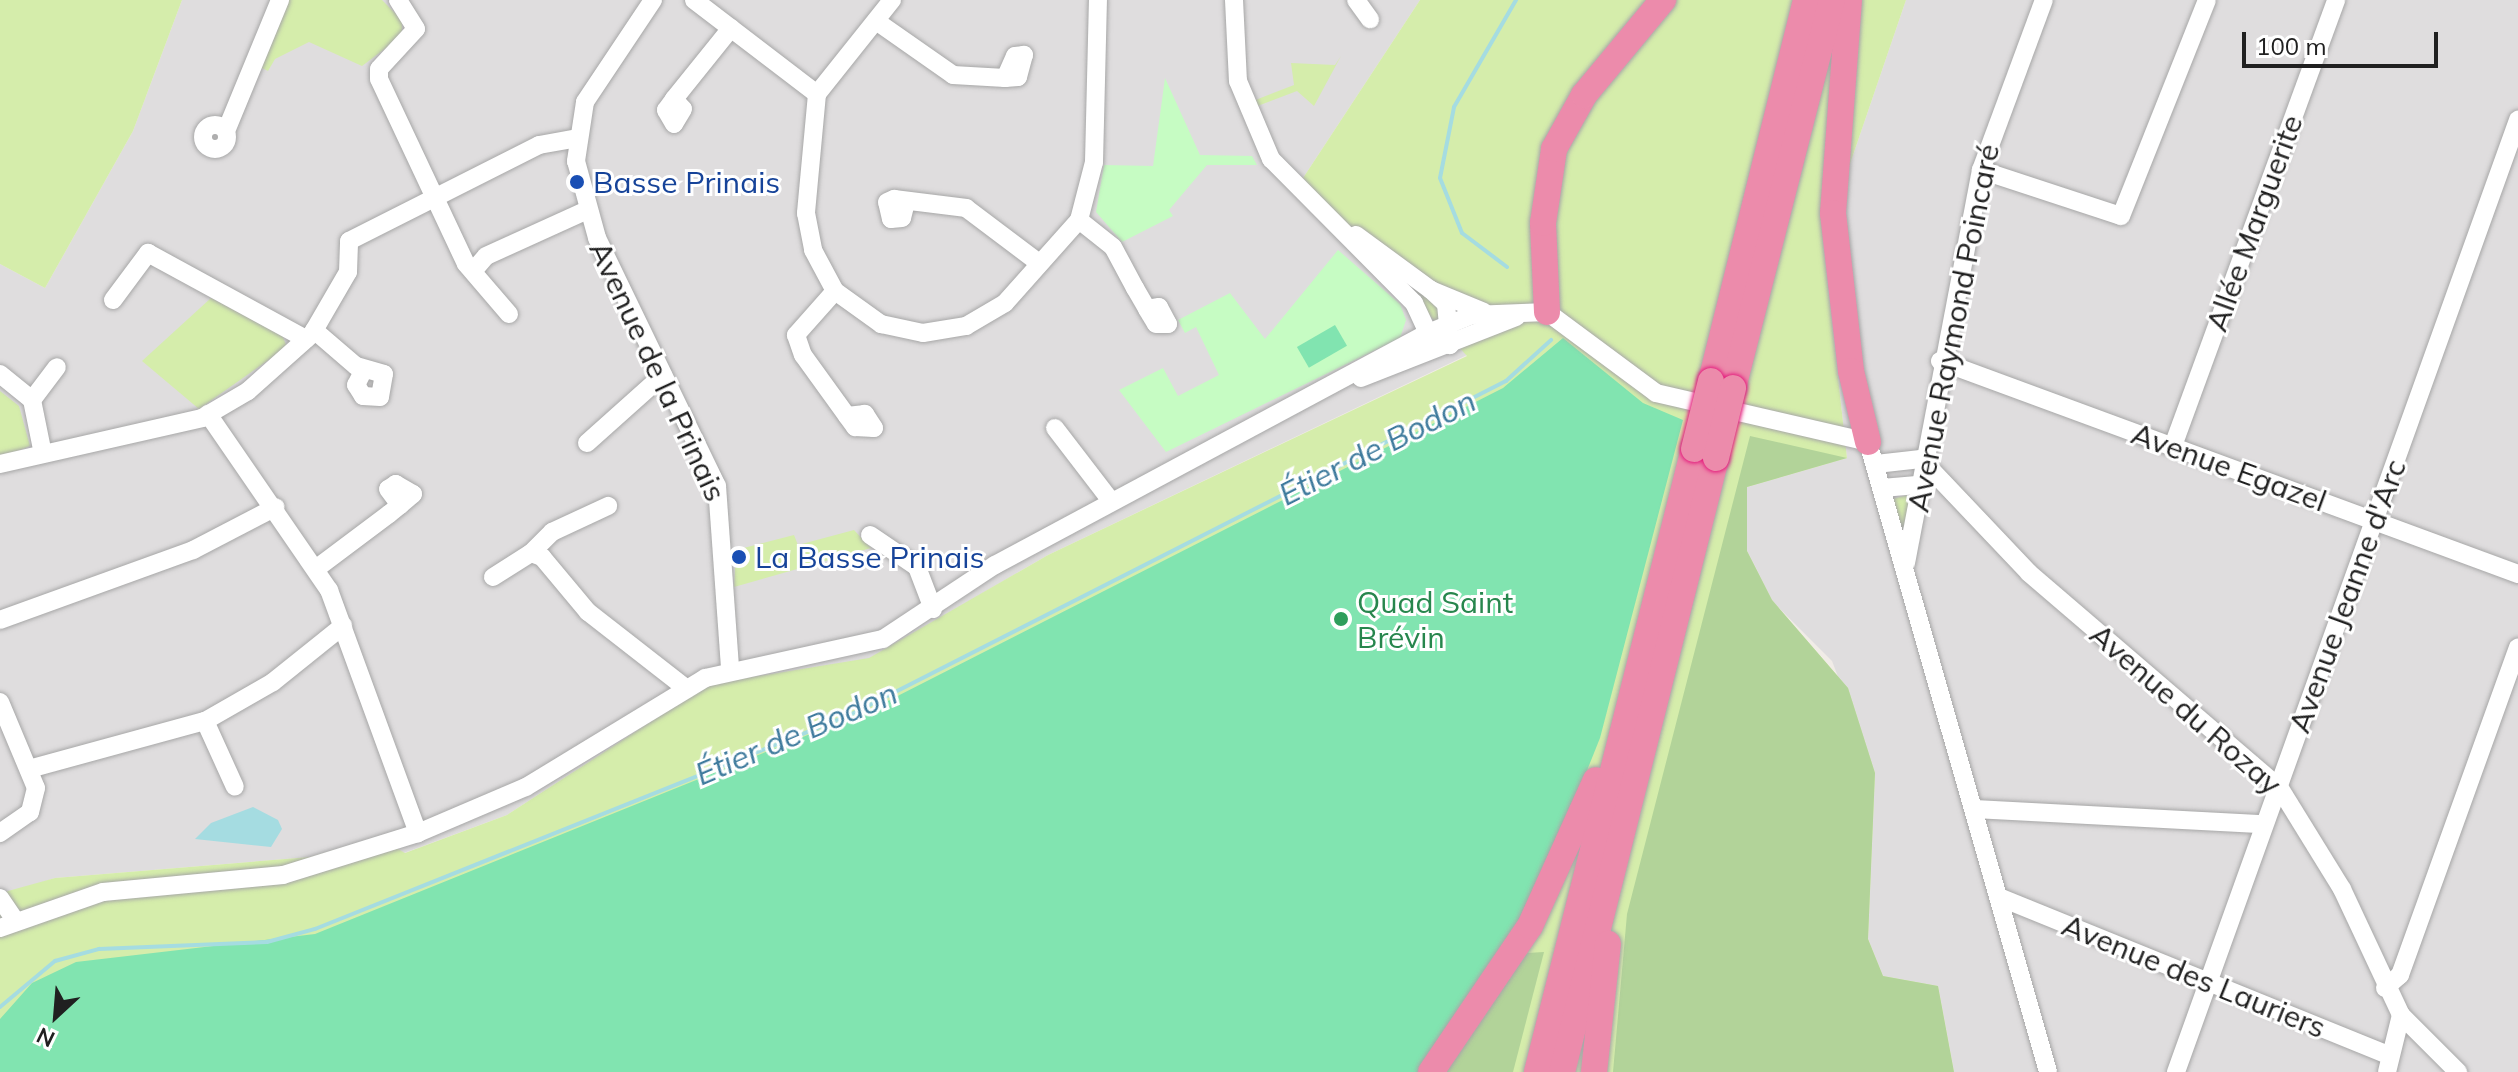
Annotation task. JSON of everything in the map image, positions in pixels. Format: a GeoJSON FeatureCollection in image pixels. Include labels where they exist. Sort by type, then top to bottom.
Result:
{"type":"FeatureCollection","features":[{"type":"Feature","properties":{"kind":"highway"},"geometry":{"type":"LineString","coordinates":[[1547,312],[1543,223],[1554,149],[1584,95],[1663,0]]}},
{"type":"Feature","properties":{"kind":"highway"},"geometry":{"type":"LineString","coordinates":[[1562,1072],[1616,855],[1806,0]]}},
{"type":"Feature","properties":{"kind":"highway"},"geometry":{"type":"LineString","coordinates":[[1722,385],[1832,0]]}},
{"type":"Feature","properties":{"kind":"highway"},"geometry":{"type":"LineString","coordinates":[[1849,0],[1833,213],[1846,342],[1872,453]]}},
{"type":"Feature","properties":{"kind":"highway"},"geometry":{"type":"LineString","coordinates":[[1537,1072],[1624,728],[1705,454]]}},
{"type":"Feature","properties":{"kind":"highway"},"geometry":{"type":"LineString","coordinates":[[1431,1072],[1530,926],[1611,742],[1624,728]]}},
{"type":"Feature","properties":{"kind":"highway"},"geometry":{"type":"LineString","coordinates":[[1594,1072],[1621,880],[1616,855]]}},
{"type":"Feature","properties":{"kind":"street"},"geometry":{"type":"LineString","coordinates":[[226,131],[280,0]]}},
{"type":"Feature","properties":{"kind":"street"},"geometry":{"type":"LineString","coordinates":[[398,0],[416,29],[377,74],[434,195],[474,270],[509,314]]}},
{"type":"Feature","properties":{"kind":"street","name":"Avenue de la Prinais"},"geometry":{"type":"LineString","coordinates":[[653,0],[585,102],[577,138],[585,211],[717,486],[730,669]]}},
{"type":"Feature","properties":{"kind":"street"},"geometry":{"type":"LineString","coordinates":[[694,0],[817,94]]}},
{"type":"Feature","properties":{"kind":"street"},"geometry":{"type":"LineString","coordinates":[[892,0],[817,94],[806,213],[813,250],[835,291],[881,324],[923,333],[966,326],[1005,303],[1079,220],[1094,162],[1098,0]]}},
{"type":"Feature","properties":{"kind":"street"},"geometry":{"type":"LineString","coordinates":[[1234,0],[1232,49],[1252,120],[1271,159],[1325,218],[1414,303],[1428,333],[1450,345]]}},
{"type":"Feature","properties":{"kind":"street"},"geometry":{"type":"LineString","coordinates":[[1356,0],[1370,19]]}},
{"type":"Feature","properties":{"kind":"street","name":"Avenue Raymond Poincaré"},"geometry":{"type":"LineString","coordinates":[[1905,570],[1920,485],[1921,459],[1981,170],[2044,0]]}},
{"type":"Feature","properties":{"kind":"street"},"geometry":{"type":"LineString","coordinates":[[1981,170],[2121,216],[2207,0]]}},
{"type":"Feature","properties":{"kind":"street","name":"Allée Marguerite"},"geometry":{"type":"LineString","coordinates":[[2173,446],[2336,0]]}},
{"type":"Feature","properties":{"kind":"street"},"geometry":{"type":"LineString","coordinates":[[876,21],[939,70],[1005,78]]}},
{"type":"Feature","properties":{"kind":"street"},"geometry":{"type":"LineString","coordinates":[[674,99],[731,28]]}},
{"type":"Feature","properties":{"kind":"street","name":"Avenue Jeanne d'Arc"},"geometry":{"type":"LineString","coordinates":[[2176,1072],[2518,120]]}},
{"type":"Feature","properties":{"kind":"street"},"geometry":{"type":"LineString","coordinates":[[0,464],[42,449],[208,414],[248,391],[310,334],[348,272],[349,241],[434,195],[539,145],[577,138]]}},
{"type":"Feature","properties":{"kind":"street"},"geometry":{"type":"LineString","coordinates":[[906,202],[966,208],[1039,263]]}},
{"type":"Feature","properties":{"kind":"street"},"geometry":{"type":"LineString","coordinates":[[474,270],[486,256],[585,211]]}},
{"type":"Feature","properties":{"kind":"street"},"geometry":{"type":"LineString","coordinates":[[1325,218],[1431,290],[1487,313],[1520,315],[1547,312],[1656,393],[1872,453],[1921,459]]}},
{"type":"Feature","properties":{"kind":"street"},"geometry":{"type":"LineString","coordinates":[[1079,220],[1113,247],[1147,309]]}},
{"type":"Feature","properties":{"kind":"street"},"geometry":{"type":"LineString","coordinates":[[113,300],[148,253],[310,334],[363,371]]}},
{"type":"Feature","properties":{"kind":"street"},"geometry":{"type":"LineString","coordinates":[[1431,290],[1452,323],[1450,345]]}},
{"type":"Feature","properties":{"kind":"street"},"geometry":{"type":"LineString","coordinates":[[835,291],[796,335],[847,416]]}},
{"type":"Feature","properties":{"kind":"street"},"geometry":{"type":"LineString","coordinates":[[0,898],[8,924],[103,892],[318,868],[418,833],[526,787],[687,689],[730,669],[861,646],[933,609],[1111,501],[1328,389],[1428,333],[1487,313]]}},
{"type":"Feature","properties":{"kind":"street"},"geometry":{"type":"LineString","coordinates":[[1328,389],[1450,345],[1520,315]]}},
{"type":"Feature","properties":{"kind":"street","name":"Avenue Egazel"},"geometry":{"type":"LineString","coordinates":[[1940,361],[2518,574]]}},
{"type":"Feature","properties":{"kind":"street"},"geometry":{"type":"LineString","coordinates":[[32,400],[57,367]]}},
{"type":"Feature","properties":{"kind":"street"},"geometry":{"type":"LineString","coordinates":[[0,374],[32,400],[42,449]]}},
{"type":"Feature","properties":{"kind":"street"},"geometry":{"type":"LineString","coordinates":[[587,443],[663,375]]}},
{"type":"Feature","properties":{"kind":"street"},"geometry":{"type":"LineString","coordinates":[[208,414],[317,568],[343,626],[418,833]]}},
{"type":"Feature","properties":{"kind":"street"},"geometry":{"type":"LineString","coordinates":[[1055,428],[1111,501]]}},
{"type":"Feature","properties":{"kind":"street","name":"Avenue Raymond Poincaré"},"geometry":{"type":"LineString","coordinates":[[1872,453],[2048,1072]]}},
{"type":"Feature","properties":{"kind":"street","name":"Avenue du Rozay"},"geometry":{"type":"LineString","coordinates":[[1921,459],[2029,573],[2279,787],[2342,889],[2385,988],[2401,1015],[2458,1072]]}},
{"type":"Feature","properties":{"kind":"street"},"geometry":{"type":"LineString","coordinates":[[1882,488],[1920,485]]}},
{"type":"Feature","properties":{"kind":"street"},"geometry":{"type":"LineString","coordinates":[[317,568],[400,505]]}},
{"type":"Feature","properties":{"kind":"street"},"geometry":{"type":"LineString","coordinates":[[493,577],[531,553],[552,532],[608,506]]}},
{"type":"Feature","properties":{"kind":"street"},"geometry":{"type":"LineString","coordinates":[[0,620],[193,550],[276,507]]}},
{"type":"Feature","properties":{"kind":"street"},"geometry":{"type":"LineString","coordinates":[[870,535],[917,567],[933,609]]}},
{"type":"Feature","properties":{"kind":"street"},"geometry":{"type":"LineString","coordinates":[[531,553],[588,612],[687,689]]}},
{"type":"Feature","properties":{"kind":"street"},"geometry":{"type":"LineString","coordinates":[[29,769],[205,721],[273,682],[343,626]]}},
{"type":"Feature","properties":{"kind":"street"},"geometry":{"type":"LineString","coordinates":[[2385,988],[2400,975],[2518,648]]}},
{"type":"Feature","properties":{"kind":"street"},"geometry":{"type":"LineString","coordinates":[[0,702],[29,769],[36,802],[0,833]]}},
{"type":"Feature","properties":{"kind":"street"},"geometry":{"type":"LineString","coordinates":[[205,721],[235,787]]}},
{"type":"Feature","properties":{"kind":"street"},"geometry":{"type":"LineString","coordinates":[[1974,809],[2264,824]]}},
{"type":"Feature","properties":{"kind":"street","name":"Avenue des Lauriers"},"geometry":{"type":"LineString","coordinates":[[1999,897],[2388,1064]]}},
{"type":"Feature","properties":{"kind":"street"},"geometry":{"type":"LineString","coordinates":[[2388,1064],[2401,1015]]}},
{"type":"Feature","properties":{"kind":"shaded area"},"geometry":{"type":"Polygon","coordinates":[[[182,0],[1420,0],[1303,178],[1467,355],[1048,555],[869,659],[709,684],[507,815],[404,853],[377,837],[310,857],[55,878],[0,896],[0,264],[45,288],[133,131],[182,0]]]}},
{"type":"Feature","properties":{"kind":"shaded area"},"geometry":{"type":"Polygon","coordinates":[[[1906,0],[2518,0],[2518,1072],[1954,1072],[1938,986],[1883,976],[1868,939],[1875,773],[1832,661],[1771,600],[1747,551],[1747,487],[1847,458],[1823,243],[1906,0]]]}},
{"type":"Feature","properties":{"kind":"green space"},"geometry":{"type":"Polygon","coordinates":[[[0,0],[182,0],[133,131],[45,288],[0,264],[0,0]]]}},
{"type":"Feature","properties":{"kind":"green space"},"geometry":{"type":"Polygon","coordinates":[[[284,0],[382,0],[402,20],[402,36],[362,66],[309,42],[275,59],[268,71],[254,64],[284,0]]]}},
{"type":"Feature","properties":{"kind":"green space"},"geometry":{"type":"Polygon","coordinates":[[[1420,0],[1906,0],[1823,243],[1847,458],[1747,487],[1747,551],[1772,600],[1848,688],[1875,773],[1868,939],[1883,976],[1938,986],[1954,1072],[0,1072],[0,896],[8,891],[55,878],[310,857],[377,837],[405,853],[507,815],[709,684],[869,658],[1048,555],[1467,356],[1303,178],[1420,0]]]}},
{"type":"Feature","properties":{"kind":"green space"},"geometry":{"type":"Polygon","coordinates":[[[1341,56],[1314,106],[1297,91],[1255,107],[1253,101],[1294,85],[1291,63],[1335,65],[1341,56]]]}},
{"type":"Feature","properties":{"kind":"green space"},"geometry":{"type":"Polygon","coordinates":[[[1165,78],[1200,155],[1252,156],[1257,165],[1207,165],[1169,210],[1173,216],[1122,242],[1096,212],[1104,165],[1153,166],[1165,78]]]}},
{"type":"Feature","properties":{"kind":"green space"},"geometry":{"type":"Polygon","coordinates":[[[1338,250],[1400,304],[1406,320],[1400,338],[1166,452],[1119,390],[1163,368],[1178,396],[1219,375],[1196,327],[1185,333],[1178,320],[1230,293],[1265,339],[1338,250]]]}},
{"type":"Feature","properties":{"kind":"green space"},"geometry":{"type":"Polygon","coordinates":[[[211,298],[282,335],[287,347],[199,409],[142,361],[211,298]]]}},
{"type":"Feature","properties":{"kind":"green space"},"geometry":{"type":"Polygon","coordinates":[[[1335,325],[1347,346],[1309,368],[1297,347],[1335,325]]]}},
{"type":"Feature","properties":{"kind":"green space","name":"Quad Saint Brévin"},"geometry":{"type":"Polygon","coordinates":[[[1563,338],[1643,403],[1683,420],[1600,738],[1540,888],[1424,1072],[0,1072],[0,1019],[32,983],[76,962],[315,934],[872,709],[1503,388],[1563,338]]]}},
{"type":"Feature","properties":{"kind":"green space"},"geometry":{"type":"Polygon","coordinates":[[[0,391],[19,406],[30,446],[0,458],[0,391]]]}},
{"type":"Feature","properties":{"kind":"green space"},"geometry":{"type":"Polygon","coordinates":[[[1750,436],[1847,458],[1747,487],[1747,551],[1772,600],[1848,688],[1875,773],[1868,939],[1883,976],[1938,986],[1954,1072],[1613,1072],[1627,914],[1750,436]]]}},
{"type":"Feature","properties":{"kind":"green space"},"geometry":{"type":"Polygon","coordinates":[[[1912,494],[1905,541],[1892,499],[1912,494]]]}},
{"type":"Feature","properties":{"kind":"green space"},"geometry":{"type":"Polygon","coordinates":[[[854,530],[871,548],[734,587],[736,550],[794,535],[798,545],[854,530]]]}},
{"type":"Feature","properties":{"kind":"green space"},"geometry":{"type":"Polygon","coordinates":[[[1544,952],[1513,1072],[1445,1072],[1527,953],[1544,952]]]}},
{"type":"Feature","properties":{"kind":"water"},"geometry":{"type":"Polygon","coordinates":[[[253,807],[278,820],[282,829],[271,847],[195,839],[211,823],[253,807]]]}},
{"type":"Feature","properties":{"kind":"waterway"},"geometry":{"type":"LineString","coordinates":[[1507,267],[1462,233],[1440,178],[1454,107],[1516,0]]}},
{"type":"Feature","properties":{"kind":"waterway","name":"Étier de Bodon"},"geometry":{"type":"LineString","coordinates":[[0,1007],[55,961],[99,949],[267,942],[315,929],[850,715],[1506,381],[1551,340]]}},
{"type":"Feature","properties":{"kind":"place","name":"Basse Prinais"},"geometry":{"type":"Point","coordinates":[577,182]}},
{"type":"Feature","properties":{"kind":"place","name":"La Basse Prinais"},"geometry":{"type":"Point","coordinates":[739,557]}},
{"type":"Feature","properties":{"kind":"place","name":"Quad Saint Brévin"},"geometry":{"type":"Point","coordinates":[1341,619]}}]}
